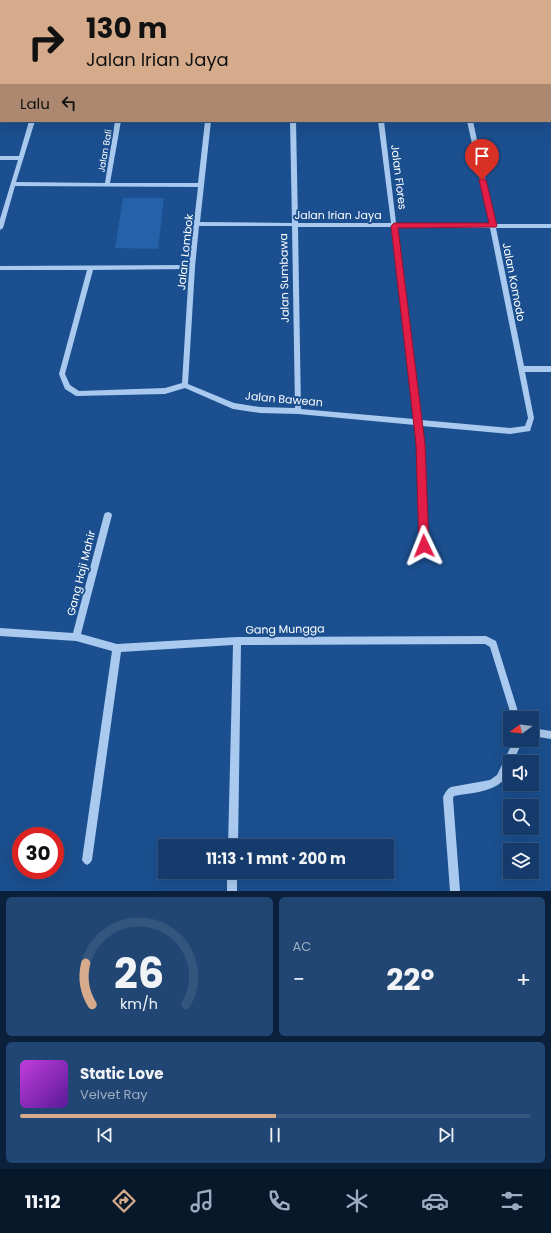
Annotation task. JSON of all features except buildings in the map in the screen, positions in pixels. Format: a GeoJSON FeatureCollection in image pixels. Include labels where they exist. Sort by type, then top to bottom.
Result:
{"type":"FeatureCollection","features":[{"type":"Feature","properties":{"kind":"street"},"geometry":{"type":"LineString","coordinates":[[0,228],[32,122]]}},
{"type":"Feature","properties":{"kind":"street","name":"Jalan Bali"},"geometry":{"type":"LineString","coordinates":[[107,184],[118,122]]}},
{"type":"Feature","properties":{"kind":"street","name":"Jalan Lombok"},"geometry":{"type":"LineString","coordinates":[[185,385],[192,267],[198,224],[208,122]]}},
{"type":"Feature","properties":{"kind":"street","name":"Jalan Sumbawa"},"geometry":{"type":"LineString","coordinates":[[293,122],[298,411]]}},
{"type":"Feature","properties":{"kind":"street","name":"Jalan Flores"},"geometry":{"type":"LineString","coordinates":[[381,122],[421,444],[424,546]]}},
{"type":"Feature","properties":{"kind":"street","name":"Jalan Komodo"},"geometry":{"type":"LineString","coordinates":[[470,122],[493,226],[531,418],[528,428],[510,431]]}},
{"type":"Feature","properties":{"kind":"street"},"geometry":{"type":"LineString","coordinates":[[0,158],[20,158]]}},
{"type":"Feature","properties":{"kind":"street"},"geometry":{"type":"LineString","coordinates":[[13,184],[201,185]]}},
{"type":"Feature","properties":{"kind":"street","name":"Jalan Irian Jaya"},"geometry":{"type":"LineString","coordinates":[[198,224],[295,226],[551,226]]}},
{"type":"Feature","properties":{"kind":"street"},"geometry":{"type":"LineString","coordinates":[[91,267],[62,374],[67,387],[78,394],[165,391],[185,385]]}},
{"type":"Feature","properties":{"kind":"street"},"geometry":{"type":"LineString","coordinates":[[0,268],[192,267]]}},
{"type":"Feature","properties":{"kind":"street"},"geometry":{"type":"LineString","coordinates":[[522,369],[551,370]]}},
{"type":"Feature","properties":{"kind":"street","name":"Jalan Bawean"},"geometry":{"type":"LineString","coordinates":[[185,385],[232,406],[260,410],[298,411],[510,431]]}},
{"type":"Feature","properties":{"kind":"street","name":"Gang Haji Mahir"},"geometry":{"type":"LineString","coordinates":[[76,637],[108,515]]}},
{"type":"Feature","properties":{"kind":"street","name":"Gang Mungga"},"geometry":{"type":"LineString","coordinates":[[0,632],[76,637],[117,648],[237,642],[486,640],[493,644],[514,711]]}},
{"type":"Feature","properties":{"kind":"street"},"geometry":{"type":"LineString","coordinates":[[233,839],[237,642]]}},
{"type":"Feature","properties":{"kind":"street"},"geometry":{"type":"LineString","coordinates":[[87,860],[117,648]]}},
{"type":"Feature","properties":{"kind":"street"},"geometry":{"type":"LineString","coordinates":[[539,733],[551,735]]}},
{"type":"Feature","properties":{"kind":"street"},"geometry":{"type":"LineString","coordinates":[[456,891],[448,797],[451,792],[492,784],[500,778],[516,747]]}},
{"type":"Feature","properties":{"kind":"street"},"geometry":{"type":"LineString","coordinates":[[232,879],[232,891]]}},
{"type":"Feature","properties":{"kind":"shaded area"},"geometry":{"type":"Polygon","coordinates":[[[123,198],[164,198],[158,249],[115,248],[123,198]]]}},
{"type":"Feature","properties":{"kind":"route"},"geometry":{"type":"LineString","coordinates":[[424,546],[421,444],[394,226],[493,226],[482,180]]}}]}
